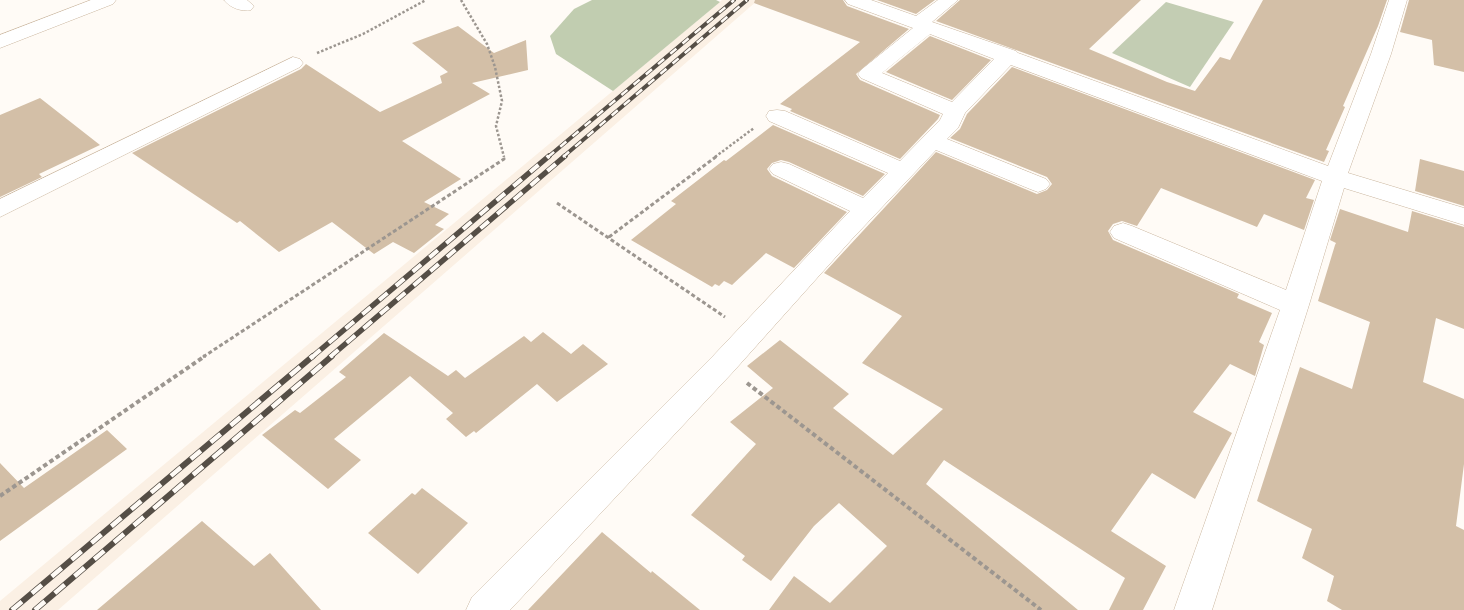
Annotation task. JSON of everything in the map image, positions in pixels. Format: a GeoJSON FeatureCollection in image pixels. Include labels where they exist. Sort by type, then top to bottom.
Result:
{"type":"FeatureCollection","features":[{"type":"Feature","properties":{"kind":"street"},"geometry":{"type":"LineString","coordinates":[[52,0],[74,13]]}},
{"type":"Feature","properties":{"kind":"street"},"geometry":{"type":"LineString","coordinates":[[0,42],[107,0]]}},
{"type":"Feature","properties":{"kind":"street"},"geometry":{"type":"LineString","coordinates":[[854,0],[1335,177],[1464,217]]}},
{"type":"Feature","properties":{"kind":"street"},"geometry":{"type":"LineString","coordinates":[[949,0],[868,74],[954,112]]}},
{"type":"Feature","properties":{"kind":"street"},"geometry":{"type":"LineString","coordinates":[[1193,610],[1295,306],[1335,177],[1381,54],[1398,0]]}},
{"type":"Feature","properties":{"kind":"street"},"geometry":{"type":"LineString","coordinates":[[485,610],[723,364],[865,210],[950,123],[954,112],[1009,56]]}},
{"type":"Feature","properties":{"kind":"street"},"geometry":{"type":"LineString","coordinates":[[0,210],[294,63]]}},
{"type":"Feature","properties":{"kind":"street"},"geometry":{"type":"LineString","coordinates":[[777,116],[903,171]]}},
{"type":"Feature","properties":{"kind":"street"},"geometry":{"type":"LineString","coordinates":[[932,141],[1038,184]]}},
{"type":"Feature","properties":{"kind":"street"},"geometry":{"type":"LineString","coordinates":[[781,169],[865,210]]}},
{"type":"Feature","properties":{"kind":"street"},"geometry":{"type":"LineString","coordinates":[[1123,232],[1295,306]]}},
{"type":"Feature","properties":{"kind":"path"},"geometry":{"type":"LineString","coordinates":[[294,63],[363,34],[426,0]]}},
{"type":"Feature","properties":{"kind":"path"},"geometry":{"type":"LineString","coordinates":[[0,496],[251,324],[504,159],[496,126],[502,101],[495,67],[487,44],[461,0]]}},
{"type":"Feature","properties":{"kind":"path"},"geometry":{"type":"LineString","coordinates":[[608,237],[772,114],[777,116]]}},
{"type":"Feature","properties":{"kind":"path"},"geometry":{"type":"LineString","coordinates":[[558,203],[750,335]]}},
{"type":"Feature","properties":{"kind":"path"},"geometry":{"type":"LineString","coordinates":[[723,364],[1041,610]]}},
{"type":"Feature","properties":{"kind":"shaded area"},"geometry":{"type":"Polygon","coordinates":[[[722,0],[758,0],[58,610],[0,610],[0,601],[722,0]]]}},
{"type":"Feature","properties":{"kind":"green space"},"geometry":{"type":"Polygon","coordinates":[[[592,0],[716,0],[720,2],[613,91],[556,54],[550,36],[574,9],[592,0]]]}},
{"type":"Feature","properties":{"kind":"green space"},"geometry":{"type":"Polygon","coordinates":[[[1166,2],[1234,22],[1190,87],[1112,53],[1166,2]]]}},
{"type":"Feature","properties":{"kind":"building"},"geometry":{"type":"Polygon","coordinates":[[[755,0],[843,0],[847,6],[909,29],[856,74],[860,80],[940,115],[938,119],[900,159],[790,111],[792,109],[780,104],[860,42],[754,3],[755,0]]]}},
{"type":"Feature","properties":{"kind":"building"},"geometry":{"type":"Polygon","coordinates":[[[877,0],[935,0],[916,14],[877,0]]]}},
{"type":"Feature","properties":{"kind":"building"},"geometry":{"type":"Polygon","coordinates":[[[960,0],[1141,0],[1089,49],[1167,82],[1195,91],[1220,57],[1230,60],[1263,0],[1387,0],[1378,26],[1343,106],[1345,107],[1326,150],[1329,151],[1324,162],[936,21],[960,0]]]}},
{"type":"Feature","properties":{"kind":"building"},"geometry":{"type":"Polygon","coordinates":[[[1409,0],[1464,0],[1464,72],[1434,65],[1432,40],[1400,32],[1409,0]]]}},
{"type":"Feature","properties":{"kind":"building"},"geometry":{"type":"Polygon","coordinates":[[[458,26],[494,53],[526,40],[528,70],[472,83],[490,94],[402,141],[461,179],[424,202],[449,214],[435,225],[444,229],[414,253],[393,242],[374,254],[332,222],[279,252],[240,221],[237,223],[132,153],[301,69],[306,64],[380,112],[442,83],[440,76],[448,72],[412,43],[458,26]]]}},
{"type":"Feature","properties":{"kind":"building"},"geometry":{"type":"Polygon","coordinates":[[[930,36],[991,60],[952,100],[886,72],[930,36]]]}},
{"type":"Feature","properties":{"kind":"building"},"geometry":{"type":"Polygon","coordinates":[[[1012,67],[1315,180],[1306,198],[1314,200],[1304,230],[1264,214],[1257,227],[1161,188],[1137,226],[1122,221],[1113,224],[1108,231],[1113,240],[1239,294],[1237,298],[1272,313],[1259,342],[1264,345],[1255,376],[1230,364],[1193,412],[1232,433],[1195,499],[1152,473],[1111,531],[1166,566],[1143,610],[1109,610],[1125,578],[944,460],[926,484],[1078,610],[769,610],[794,576],[830,603],[887,546],[839,503],[814,526],[771,581],[742,560],[745,556],[691,515],[756,444],[730,422],[773,388],[747,366],[780,340],[849,394],[833,408],[893,455],[943,409],[862,363],[902,316],[824,273],[936,152],[1037,194],[1047,190],[1052,184],[1047,177],[950,138],[960,129],[967,114],[1012,67]]]}},
{"type":"Feature","properties":{"kind":"building"},"geometry":{"type":"Polygon","coordinates":[[[40,98],[100,145],[39,174],[42,177],[0,197],[0,115],[40,98]]]}},
{"type":"Feature","properties":{"kind":"building"},"geometry":{"type":"Polygon","coordinates":[[[773,125],[885,174],[863,196],[789,162],[781,160],[772,163],[767,169],[772,176],[847,212],[794,268],[766,253],[732,285],[724,281],[719,286],[715,284],[712,287],[631,240],[676,204],[671,201],[773,125]]]}},
{"type":"Feature","properties":{"kind":"building"},"geometry":{"type":"Polygon","coordinates":[[[1420,159],[1464,171],[1464,206],[1415,191],[1420,159]]]}},
{"type":"Feature","properties":{"kind":"building"},"geometry":{"type":"Polygon","coordinates":[[[1340,209],[1408,232],[1412,211],[1464,227],[1464,329],[1436,318],[1423,382],[1464,399],[1464,464],[1456,526],[1464,530],[1464,610],[1342,610],[1327,601],[1334,576],[1302,558],[1312,529],[1257,501],[1300,367],[1352,389],[1370,322],[1318,301],[1336,243],[1330,240],[1340,209]]]}},
{"type":"Feature","properties":{"kind":"building"},"geometry":{"type":"Polygon","coordinates":[[[543,332],[571,354],[583,344],[608,364],[557,402],[537,384],[476,433],[474,431],[466,437],[446,419],[453,413],[410,376],[334,439],[361,460],[328,489],[262,435],[295,410],[300,413],[346,377],[339,372],[384,333],[448,376],[456,370],[465,378],[524,336],[531,342],[543,332]]]}},
{"type":"Feature","properties":{"kind":"building"},"geometry":{"type":"Polygon","coordinates":[[[107,430],[127,449],[0,541],[0,463],[24,488],[107,430]]]}},
{"type":"Feature","properties":{"kind":"building"},"geometry":{"type":"Polygon","coordinates":[[[422,488],[468,523],[418,574],[368,533],[412,493],[415,495],[422,488]]]}},
{"type":"Feature","properties":{"kind":"building"},"geometry":{"type":"Polygon","coordinates":[[[202,521],[254,566],[270,553],[321,610],[97,610],[202,521]]]}},
{"type":"Feature","properties":{"kind":"building"},"geometry":{"type":"Polygon","coordinates":[[[602,532],[651,573],[652,571],[700,610],[528,610],[602,532]]]}},
{"type":"Feature","properties":{"kind":"railway"},"geometry":{"type":"LineString","coordinates":[[548,157],[734,0]]}},
{"type":"Feature","properties":{"kind":"railway"},"geometry":{"type":"LineString","coordinates":[[563,157],[747,0]]}},
{"type":"Feature","properties":{"kind":"railway"},"geometry":{"type":"LineString","coordinates":[[312,357],[549,156]]}},
{"type":"Feature","properties":{"kind":"railway"},"geometry":{"type":"LineString","coordinates":[[330,357],[565,156]]}},
{"type":"Feature","properties":{"kind":"railway"},"geometry":{"type":"LineString","coordinates":[[12,610],[313,356]]}},
{"type":"Feature","properties":{"kind":"railway"},"geometry":{"type":"LineString","coordinates":[[35,610],[332,356]]}}]}
